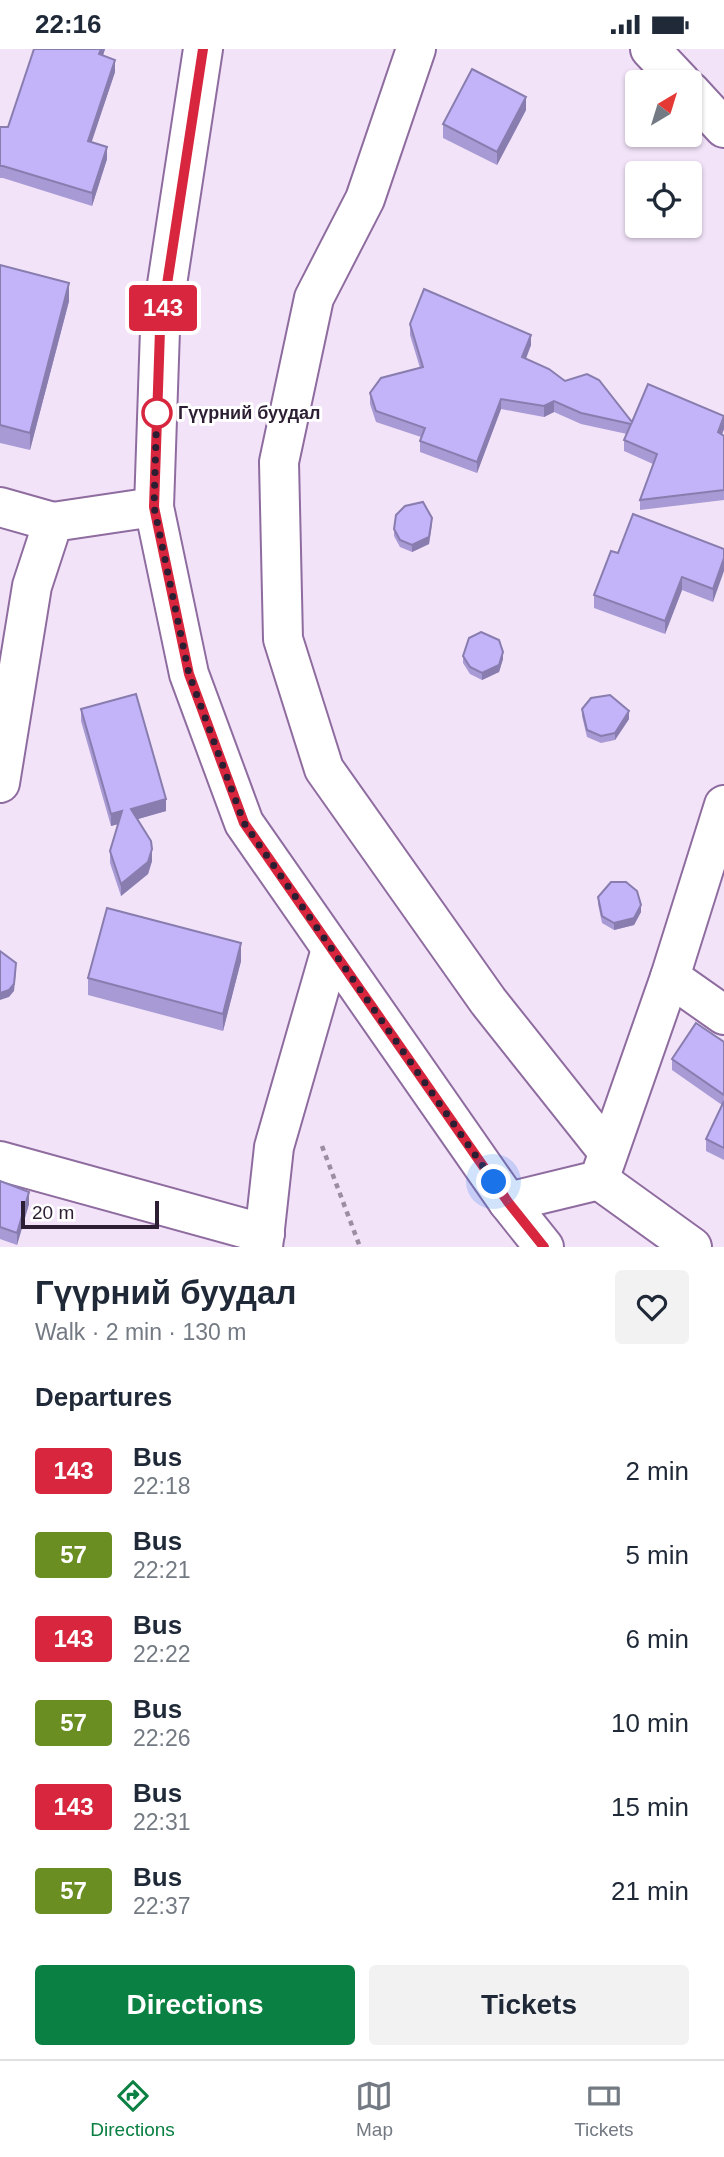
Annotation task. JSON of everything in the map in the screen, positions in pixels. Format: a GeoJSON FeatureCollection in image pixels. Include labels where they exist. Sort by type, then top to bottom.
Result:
{"type":"FeatureCollection","features":[{"type":"Feature","properties":{"kind":"street"},"geometry":{"type":"LineString","coordinates":[[203,49],[160,330],[154,507],[189,674],[244,823],[508,1202],[544,1247]]}},
{"type":"Feature","properties":{"kind":"street"},"geometry":{"type":"LineString","coordinates":[[416,49],[365,199],[314,297],[279,462],[283,639],[324,769],[603,1166],[692,1247]]}},
{"type":"Feature","properties":{"kind":"street"},"geometry":{"type":"LineString","coordinates":[[650,49],[670,70]]}},
{"type":"Feature","properties":{"kind":"street"},"geometry":{"type":"LineString","coordinates":[[702,105],[724,128]]}},
{"type":"Feature","properties":{"kind":"street"},"geometry":{"type":"LineString","coordinates":[[0,507],[53,522],[154,507]]}},
{"type":"Feature","properties":{"kind":"street"},"geometry":{"type":"LineString","coordinates":[[0,783],[32,586],[53,522]]}},
{"type":"Feature","properties":{"kind":"street"},"geometry":{"type":"LineString","coordinates":[[508,1202],[603,1166],[670,977],[724,805]]}},
{"type":"Feature","properties":{"kind":"street"},"geometry":{"type":"LineString","coordinates":[[0,1161],[264,1240],[274,1147],[331,949]]}},
{"type":"Feature","properties":{"kind":"street"},"geometry":{"type":"LineString","coordinates":[[670,977],[724,1015]]}},
{"type":"Feature","properties":{"kind":"path"},"geometry":{"type":"LineString","coordinates":[[322,1137],[322,1149],[360,1247]]}},
{"type":"Feature","properties":{"kind":"building"},"geometry":{"type":"Polygon","coordinates":[[[34,49],[101,49],[99,54],[115,60],[88,141],[107,147],[92,193],[0,166],[0,127],[8,127],[34,49]]]}},
{"type":"Feature","properties":{"kind":"building"},"geometry":{"type":"Polygon","coordinates":[[[472,69],[526,97],[497,152],[443,124],[472,69]]]}},
{"type":"Feature","properties":{"kind":"building"},"geometry":{"type":"Polygon","coordinates":[[[0,265],[69,283],[30,433],[0,425],[0,265]]]}},
{"type":"Feature","properties":{"kind":"building"},"geometry":{"type":"Polygon","coordinates":[[[424,289],[531,335],[522,357],[549,369],[565,381],[587,374],[599,380],[632,422],[648,384],[724,416],[718,432],[724,436],[724,490],[640,500],[657,454],[624,440],[631,424],[581,413],[554,401],[544,406],[501,399],[477,462],[420,441],[425,428],[376,411],[370,393],[381,378],[423,367],[410,324],[424,289]]]}},
{"type":"Feature","properties":{"kind":"building"},"geometry":{"type":"Polygon","coordinates":[[[423,502],[432,518],[429,537],[412,545],[400,540],[394,529],[396,515],[405,506],[423,502]]]}},
{"type":"Feature","properties":{"kind":"building"},"geometry":{"type":"Polygon","coordinates":[[[633,514],[724,549],[724,558],[713,589],[682,577],[665,621],[594,595],[611,551],[618,553],[633,514]]]}},
{"type":"Feature","properties":{"kind":"building"},"geometry":{"type":"Polygon","coordinates":[[[481,632],[499,640],[503,652],[499,665],[482,673],[470,667],[463,656],[469,638],[481,632]]]}},
{"type":"Feature","properties":{"kind":"building"},"geometry":{"type":"Polygon","coordinates":[[[136,694],[166,799],[131,809],[151,841],[152,849],[148,862],[121,884],[110,851],[122,811],[111,814],[81,709],[136,694]]]}},
{"type":"Feature","properties":{"kind":"building"},"geometry":{"type":"Polygon","coordinates":[[[610,695],[629,711],[615,733],[601,736],[587,730],[582,709],[591,698],[610,695]]]}},
{"type":"Feature","properties":{"kind":"building"},"geometry":{"type":"Polygon","coordinates":[[[611,882],[626,882],[637,891],[641,905],[634,918],[614,923],[602,916],[598,897],[611,882]]]}},
{"type":"Feature","properties":{"kind":"building"},"geometry":{"type":"Polygon","coordinates":[[[107,908],[241,943],[223,1014],[88,978],[107,908]]]}},
{"type":"Feature","properties":{"kind":"building"},"geometry":{"type":"Polygon","coordinates":[[[0,951],[16,963],[14,984],[9,990],[0,993],[0,951]]]}},
{"type":"Feature","properties":{"kind":"building"},"geometry":{"type":"Polygon","coordinates":[[[696,1023],[724,1042],[724,1095],[672,1059],[696,1023]]]}},
{"type":"Feature","properties":{"kind":"building"},"geometry":{"type":"Polygon","coordinates":[[[724,1101],[724,1148],[706,1139],[724,1101]]]}},
{"type":"Feature","properties":{"kind":"building"},"geometry":{"type":"Polygon","coordinates":[[[0,1181],[29,1192],[17,1233],[0,1227],[0,1181]]]}},
{"type":"Feature","properties":{"kind":"bus line","name":"143"},"geometry":{"type":"LineString","coordinates":[[203,49],[160,330],[154,507],[189,674],[244,823],[508,1202],[544,1247]]}},
{"type":"Feature","properties":{"kind":"place","name":"Гүүрний буудал"},"geometry":{"type":"Point","coordinates":[157,413]}},
{"type":"Feature","properties":{"kind":"route"},"geometry":{"type":"LineString","coordinates":[[157,413],[157,405],[154,507],[189,674],[244,823],[494,1182]]}}]}
